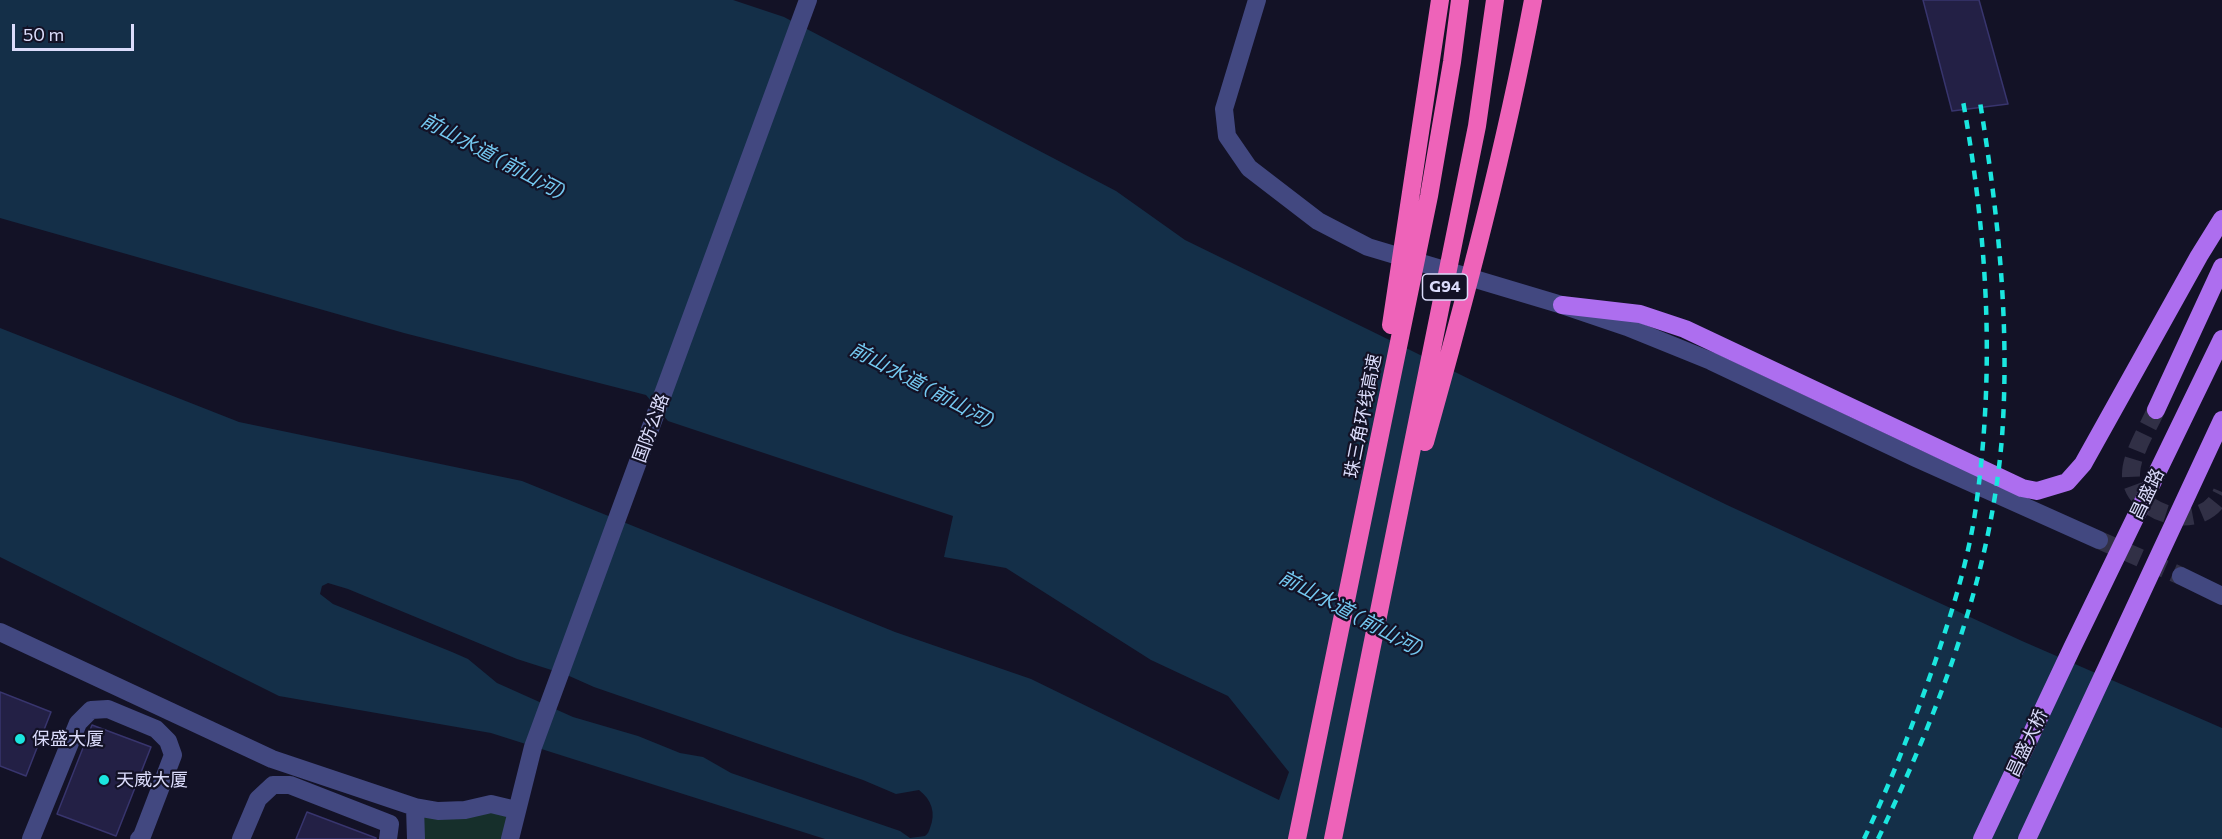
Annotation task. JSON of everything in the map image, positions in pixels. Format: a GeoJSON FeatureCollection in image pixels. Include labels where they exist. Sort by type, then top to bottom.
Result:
{"type":"FeatureCollection","features":[{"type":"Feature","properties":{"kind":"highway"},"geometry":{"type":"LineString","coordinates":[[1354,567],[1436,36],[1439,0]]}},
{"type":"Feature","properties":{"kind":"highway","name":"珠三角环线高速"},"geometry":{"type":"LineString","coordinates":[[1297,839],[1429,196],[1460,0]]}},
{"type":"Feature","properties":{"kind":"highway","name":"G94"},"geometry":{"type":"LineString","coordinates":[[1333,839],[1477,126],[1496,0]]}},
{"type":"Feature","properties":{"kind":"highway"},"geometry":{"type":"LineString","coordinates":[[1388,574],[1462,311],[1514,95],[1533,0]]}},
{"type":"Feature","properties":{"kind":"main road"},"geometry":{"type":"LineString","coordinates":[[1562,304],[1640,314],[1685,329],[2022,488],[2037,491],[2067,482],[2083,464],[2199,255],[2222,219]]}},
{"type":"Feature","properties":{"kind":"main road"},"geometry":{"type":"LineString","coordinates":[[2156,410],[2222,267]]}},
{"type":"Feature","properties":{"kind":"main road","name":"昌盛路"},"geometry":{"type":"LineString","coordinates":[[2072,648],[2222,339]]}},
{"type":"Feature","properties":{"kind":"main road","name":"昌盛路"},"geometry":{"type":"LineString","coordinates":[[2027,839],[2222,420]]}},
{"type":"Feature","properties":{"kind":"main road","name":"昌盛大桥"},"geometry":{"type":"LineString","coordinates":[[1982,839],[2072,648]]}},
{"type":"Feature","properties":{"kind":"street","name":"国防公路"},"geometry":{"type":"LineString","coordinates":[[510,839],[533,747],[808,0]]}},
{"type":"Feature","properties":{"kind":"street"},"geometry":{"type":"LineString","coordinates":[[1257,0],[1224,109],[1227,136],[1249,168],[1318,221],[1368,247],[1562,304],[1711,361],[1916,458],[2099,540]]}},
{"type":"Feature","properties":{"kind":"street"},"geometry":{"type":"LineString","coordinates":[[2181,576],[2222,596]]}},
{"type":"Feature","properties":{"kind":"street"},"geometry":{"type":"LineString","coordinates":[[0,632],[272,759],[415,807],[438,811],[465,810],[490,804],[516,810]]}},
{"type":"Feature","properties":{"kind":"street"},"geometry":{"type":"LineString","coordinates":[[37,837],[78,723],[91,710],[108,709],[156,729],[168,741],[172,755],[139,839]]}},
{"type":"Feature","properties":{"kind":"street"},"geometry":{"type":"LineString","coordinates":[[241,839],[258,799],[273,785],[290,785],[390,824],[388,839]]}},
{"type":"Feature","properties":{"kind":"street"},"geometry":{"type":"LineString","coordinates":[[415,807],[416,839]]}},
{"type":"Feature","properties":{"kind":"green space"},"geometry":{"type":"Polygon","coordinates":[[[418,810],[513,812],[507,839],[419,839],[418,810]]]}},
{"type":"Feature","properties":{"kind":"water","name":"前山水道 (前山河)"},"geometry":{"type":"Polygon","coordinates":[[[0,0],[733,0],[784,17],[1116,191],[1185,240],[1727,505],[2022,641],[2222,728],[2222,839],[825,839],[491,733],[279,696],[0,557],[0,328],[239,422],[522,481],[895,632],[1031,679],[1279,800],[1289,772],[1228,696],[1151,660],[1006,568],[944,557],[953,516],[668,421],[646,395],[404,333],[0,218],[0,0]],[[328,583],[322,586],[320,594],[333,604],[468,659],[497,683],[573,717],[638,736],[680,753],[703,757],[731,773],[900,831],[910,838],[925,836],[929,831],[933,817],[932,807],[919,790],[896,794],[863,780],[517,659],[348,589],[328,583]]]}},
{"type":"Feature","properties":{"kind":"building"},"geometry":{"type":"Polygon","coordinates":[[[1923,0],[1979,0],[2008,104],[1952,111],[1923,0]]]}},
{"type":"Feature","properties":{"kind":"building","name":"保盛大厦"},"geometry":{"type":"Polygon","coordinates":[[[0,692],[51,712],[26,776],[0,766],[0,692]]]}},
{"type":"Feature","properties":{"kind":"building","name":"天威大厦"},"geometry":{"type":"Polygon","coordinates":[[[92,725],[151,747],[116,836],[57,814],[92,725]]]}},
{"type":"Feature","properties":{"kind":"building"},"geometry":{"type":"Polygon","coordinates":[[[307,812],[376,838],[376,839],[296,839],[307,812]]]}},
{"type":"Feature","properties":{"kind":"tunnel"},"geometry":{"type":"LineString","coordinates":[[2156,410],[2137,450],[2132,467],[2134,488],[2142,499],[2154,509],[2184,517],[2199,514],[2213,506],[2222,492]]}},
{"type":"Feature","properties":{"kind":"tunnel"},"geometry":{"type":"LineString","coordinates":[[2099,540],[2181,576]]}},
{"type":"Feature","properties":{"kind":"railway"},"geometry":{"type":"LineString","coordinates":[[1864,839],[1902,752],[1942,642],[1965,561],[1977,499],[1986,398],[1986,300],[1978,201],[1963,101]]}},
{"type":"Feature","properties":{"kind":"railway"},"geometry":{"type":"LineString","coordinates":[[1878,839],[1921,743],[1958,643],[1974,592],[1996,489],[2004,395],[2003,311],[1997,227],[1980,102]]}},
{"type":"Feature","properties":{"kind":"place","name":"保盛大厦"},"geometry":{"type":"Point","coordinates":[20,739]}},
{"type":"Feature","properties":{"kind":"place","name":"天威大厦"},"geometry":{"type":"Point","coordinates":[104,780]}}]}
